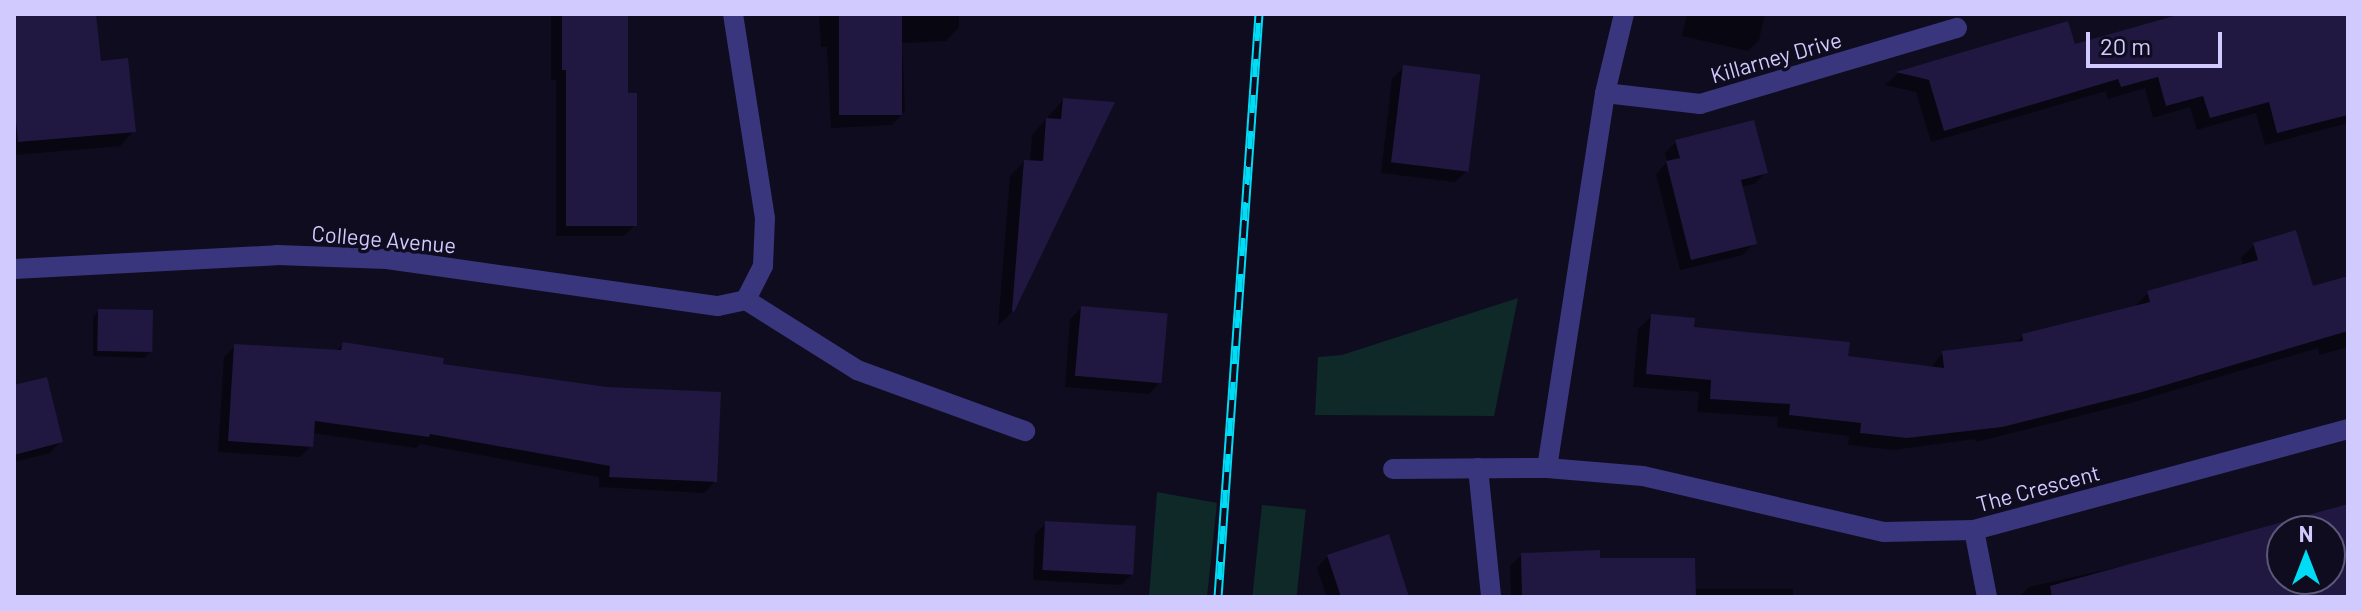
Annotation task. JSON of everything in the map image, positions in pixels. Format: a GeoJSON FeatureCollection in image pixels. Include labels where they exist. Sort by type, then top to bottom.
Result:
{"type":"FeatureCollection","features":[{"type":"Feature","properties":{"kind":"street"},"geometry":{"type":"LineString","coordinates":[[733,14],[765,218],[763,266],[746,300],[857,370],[1025,431]]}},
{"type":"Feature","properties":{"kind":"street"},"geometry":{"type":"LineString","coordinates":[[1547,468],[1605,93],[1624,14]]}},
{"type":"Feature","properties":{"kind":"street","name":"Killarney Drive"},"geometry":{"type":"LineString","coordinates":[[1605,93],[1700,104],[1957,28]]}},
{"type":"Feature","properties":{"kind":"street","name":"College Avenue"},"geometry":{"type":"LineString","coordinates":[[14,269],[277,255],[387,259],[718,306],[746,300]]}},
{"type":"Feature","properties":{"kind":"street","name":"The Crescent"},"geometry":{"type":"LineString","coordinates":[[1393,469],[1547,468],[1643,476],[1884,532],[1974,530],[2348,429]]}},
{"type":"Feature","properties":{"kind":"street"},"geometry":{"type":"LineString","coordinates":[[1478,468],[1491,597]]}},
{"type":"Feature","properties":{"kind":"street"},"geometry":{"type":"LineString","coordinates":[[1974,530],[1987,597]]}},
{"type":"Feature","properties":{"kind":"green space"},"geometry":{"type":"Polygon","coordinates":[[[1518,298],[1494,416],[1315,415],[1318,357],[1342,355],[1518,298]]]}},
{"type":"Feature","properties":{"kind":"green space"},"geometry":{"type":"Polygon","coordinates":[[[1157,492],[1217,503],[1207,597],[1149,597],[1157,492]]]}},
{"type":"Feature","properties":{"kind":"green space"},"geometry":{"type":"Polygon","coordinates":[[[1262,505],[1306,510],[1297,597],[1252,596],[1262,505]]]}},
{"type":"Feature","properties":{"kind":"building"},"geometry":{"type":"Polygon","coordinates":[[[14,14],[96,14],[101,61],[128,58],[136,132],[18,142],[14,102],[14,14]]]}},
{"type":"Feature","properties":{"kind":"building"},"geometry":{"type":"Polygon","coordinates":[[[562,14],[628,14],[628,93],[637,93],[637,226],[566,226],[566,70],[562,70],[562,14]]]}},
{"type":"Feature","properties":{"kind":"building"},"geometry":{"type":"Polygon","coordinates":[[[839,14],[902,14],[902,115],[839,115],[839,14]]]}},
{"type":"Feature","properties":{"kind":"building"},"geometry":{"type":"Polygon","coordinates":[[[2181,14],[2348,14],[2348,115],[2277,133],[2269,102],[2210,118],[2203,96],[2166,106],[2158,77],[2121,87],[2118,79],[1944,131],[1929,80],[1896,72],[2068,21],[2075,44],[2181,14]]]}},
{"type":"Feature","properties":{"kind":"building"},"geometry":{"type":"Polygon","coordinates":[[[1403,65],[1480,75],[1468,172],[1391,162],[1403,65]]]}},
{"type":"Feature","properties":{"kind":"building"},"geometry":{"type":"Polygon","coordinates":[[[1063,98],[1115,102],[1014,312],[1024,160],[1043,161],[1046,118],[1061,119],[1063,98]]]}},
{"type":"Feature","properties":{"kind":"building"},"geometry":{"type":"Polygon","coordinates":[[[1754,120],[1768,173],[1741,180],[1757,244],[1691,260],[1666,161],[1680,158],[1675,140],[1754,120]]]}},
{"type":"Feature","properties":{"kind":"building"},"geometry":{"type":"Polygon","coordinates":[[[2296,230],[2313,286],[2348,276],[2348,331],[2142,392],[2002,427],[1907,438],[1860,433],[1861,423],[1789,415],[1790,404],[1710,399],[1711,380],[1646,374],[1651,314],[1695,318],[1694,327],[1850,342],[1848,356],[1944,368],[1942,351],[2023,341],[2022,334],[2150,302],[2147,291],[2258,260],[2253,243],[2296,230]]]}},
{"type":"Feature","properties":{"kind":"building"},"geometry":{"type":"Polygon","coordinates":[[[1081,306],[1168,314],[1162,383],[1075,376],[1081,306]]]}},
{"type":"Feature","properties":{"kind":"building"},"geometry":{"type":"Polygon","coordinates":[[[98,309],[153,310],[152,352],[97,351],[98,309]]]}},
{"type":"Feature","properties":{"kind":"building"},"geometry":{"type":"Polygon","coordinates":[[[343,342],[444,358],[443,364],[607,387],[721,392],[717,482],[609,477],[610,466],[430,434],[429,437],[315,421],[313,447],[228,441],[234,344],[341,350],[343,342]]]}},
{"type":"Feature","properties":{"kind":"building"},"geometry":{"type":"Polygon","coordinates":[[[47,377],[63,442],[14,455],[14,385],[47,377]]]}},
{"type":"Feature","properties":{"kind":"building"},"geometry":{"type":"Polygon","coordinates":[[[2348,504],[2348,597],[2052,597],[2050,586],[2266,527],[2266,595],[2346,595],[2346,515],[2308,515],[2348,504]]]}},
{"type":"Feature","properties":{"kind":"building"},"geometry":{"type":"Polygon","coordinates":[[[1045,521],[1136,526],[1133,575],[1042,570],[1045,521]]]}},
{"type":"Feature","properties":{"kind":"building"},"geometry":{"type":"Polygon","coordinates":[[[1389,534],[1409,597],[1341,597],[1327,555],[1389,534]]]}},
{"type":"Feature","properties":{"kind":"building"},"geometry":{"type":"Polygon","coordinates":[[[1600,550],[1600,558],[1695,558],[1696,597],[1522,597],[1521,553],[1600,550]]]}},
{"type":"Feature","properties":{"kind":"railway"},"geometry":{"type":"LineString","coordinates":[[1218,597],[1259,14]]}}]}
